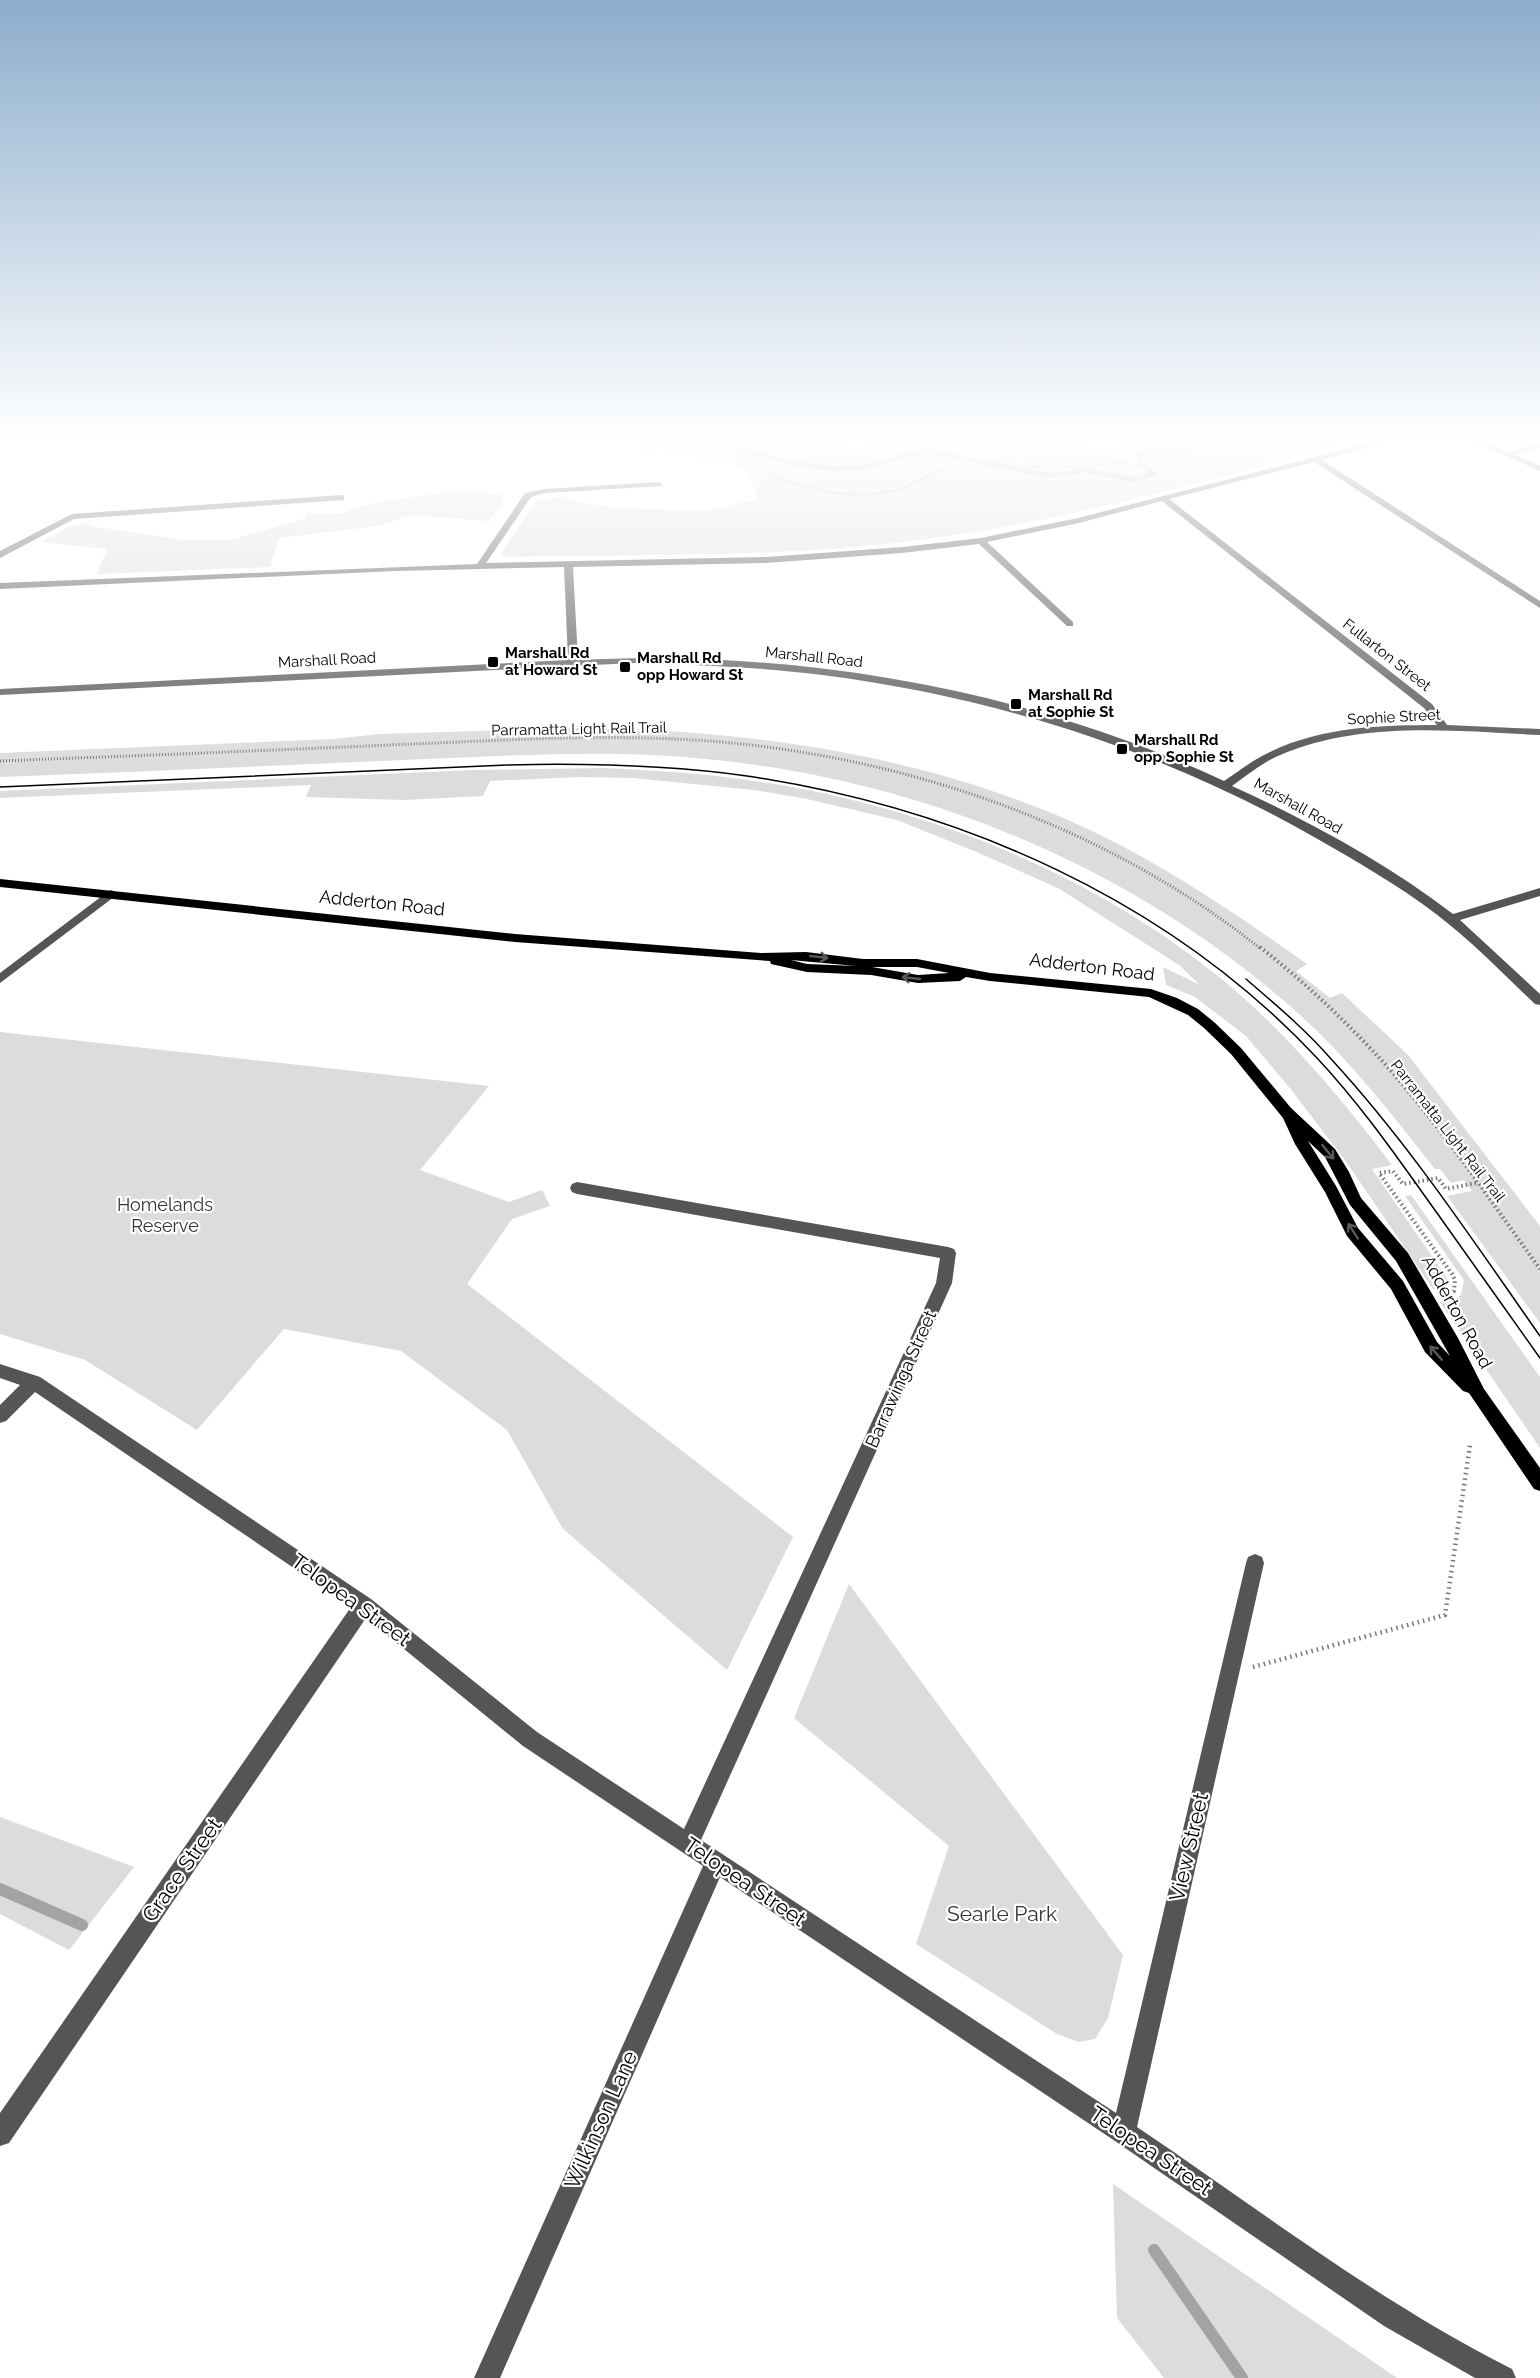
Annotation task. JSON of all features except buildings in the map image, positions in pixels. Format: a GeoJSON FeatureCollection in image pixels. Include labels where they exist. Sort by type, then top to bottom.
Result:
{"type":"FeatureCollection","features":[{"type":"Feature","properties":{"kind":"main road","name":"Adderton Road"},"geometry":{"type":"LineString","coordinates":[[0,883],[515,938],[761,957],[807,968],[871,971],[918,979],[990,977],[1124,989],[1151,993],[1172,1001],[1193,1012],[1209,1025],[1236,1051],[1286,1112],[1330,1153],[1342,1172],[1355,1201],[1396,1248],[1426,1297],[1478,1394],[1540,1483]]}},
{"type":"Feature","properties":{"kind":"main road","name":"Adderton Road"},"geometry":{"type":"LineString","coordinates":[[1286,1112],[1302,1144],[1331,1190],[1352,1232],[1397,1285],[1431,1347],[1478,1394]]}},
{"type":"Feature","properties":{"kind":"street"},"geometry":{"type":"LineString","coordinates":[[480,566],[492,549]]}},
{"type":"Feature","properties":{"kind":"street"},"geometry":{"type":"LineString","coordinates":[[0,586],[480,566],[790,559],[911,549]]}},
{"type":"Feature","properties":{"kind":"street"},"geometry":{"type":"LineString","coordinates":[[990,549],[1070,624]]}},
{"type":"Feature","properties":{"kind":"street","name":"Fullarton Street"},"geometry":{"type":"LineString","coordinates":[[1228,549],[1428,706],[1444,728]]}},
{"type":"Feature","properties":{"kind":"street"},"geometry":{"type":"LineString","coordinates":[[1454,549],[1540,605]]}},
{"type":"Feature","properties":{"kind":"street"},"geometry":{"type":"LineString","coordinates":[[568,564],[573,662]]}},
{"type":"Feature","properties":{"kind":"street","name":"Marshall Road"},"geometry":{"type":"LineString","coordinates":[[0,692],[573,662],[678,660],[822,671],[915,685],[1044,716],[1122,742],[1226,785],[1334,842],[1451,919],[1540,1001]]}},
{"type":"Feature","properties":{"kind":"street","name":"Sophie Street"},"geometry":{"type":"LineString","coordinates":[[1226,785],[1276,753],[1325,737],[1372,730],[1444,728],[1540,732]]}},
{"type":"Feature","properties":{"kind":"street"},"geometry":{"type":"LineString","coordinates":[[1451,919],[1540,892]]}},
{"type":"Feature","properties":{"kind":"street"},"geometry":{"type":"LineString","coordinates":[[0,979],[110,894]]}},
{"type":"Feature","properties":{"kind":"street","name":"Barrawinga Street"},"geometry":{"type":"LineString","coordinates":[[577,1188],[948,1253],[944,1283],[688,1845]]}},
{"type":"Feature","properties":{"kind":"street","name":"Telopea Street"},"geometry":{"type":"LineString","coordinates":[[0,1371],[34,1382],[364,1605],[530,1739],[688,1845],[1124,2132],[1394,2317],[1455,2354],[1503,2378]]}},
{"type":"Feature","properties":{"kind":"street"},"geometry":{"type":"LineString","coordinates":[[0,1416],[34,1382]]}},
{"type":"Feature","properties":{"kind":"street","name":"View Street"},"geometry":{"type":"LineString","coordinates":[[1124,2132],[1255,1563]]}},
{"type":"Feature","properties":{"kind":"street","name":"Grace Street"},"geometry":{"type":"LineString","coordinates":[[0,2134],[364,1605]]}},
{"type":"Feature","properties":{"kind":"street","name":"Wilkinson Lane"},"geometry":{"type":"LineString","coordinates":[[487,2378],[715,1863]]}},
{"type":"Feature","properties":{"kind":"path","name":"Parramatta Light Rail Trail"},"geometry":{"type":"LineString","coordinates":[[0,761],[594,737],[670,738],[750,745],[824,756],[889,770],[970,794],[1040,820],[1110,852],[1172,886],[1244,936],[1325,1003],[1406,1089],[1540,1269]]}},
{"type":"Feature","properties":{"kind":"path"},"geometry":{"type":"LineString","coordinates":[[1426,1297],[1454,1291],[1455,1280],[1379,1173],[1393,1170],[1403,1184],[1438,1178],[1446,1189],[1476,1183]]}},
{"type":"Feature","properties":{"kind":"path"},"geometry":{"type":"LineString","coordinates":[[1230,1674],[1445,1615],[1470,1445]]}},
{"type":"Feature","properties":{"kind":"green space"},"geometry":{"type":"Polygon","coordinates":[[[107,549],[276,549],[270,567],[97,574],[107,549]]]}},
{"type":"Feature","properties":{"kind":"green space"},"geometry":{"type":"Polygon","coordinates":[[[504,549],[825,549],[672,555],[506,557],[501,553],[504,549]]]}},
{"type":"Feature","properties":{"kind":"green space"},"geometry":{"type":"Polygon","coordinates":[[[571,728],[705,734],[772,741],[905,766],[970,784],[1034,806],[1124,847],[1178,878],[1307,964],[1296,971],[1330,998],[1342,993],[1408,1055],[1540,1226],[1540,1323],[1447,1196],[1472,1191],[1464,1180],[1451,1183],[1440,1169],[1435,1169],[1354,1070],[1300,1015],[1231,959],[1158,909],[1081,866],[1000,830],[916,801],[830,778],[743,763],[654,755],[528,755],[0,777],[0,753],[333,739],[379,734],[571,728]]]}},
{"type":"Feature","properties":{"kind":"green space"},"geometry":{"type":"Polygon","coordinates":[[[605,768],[680,772],[789,787],[855,801],[919,819],[983,841],[1045,868],[1104,899],[1161,934],[1214,973],[1263,1016],[1287,1039],[1352,1113],[1392,1165],[1372,1169],[1449,1281],[1447,1286],[1433,1289],[1347,1163],[1293,1092],[1246,1036],[1195,997],[1166,985],[1163,967],[1200,985],[1179,965],[1058,888],[897,820],[807,799],[754,790],[633,778],[580,777],[490,781],[483,796],[404,800],[306,797],[311,785],[0,798],[0,791],[473,770],[605,768]]]}},
{"type":"Feature","properties":{"kind":"green space","name":"Homelands Reserve"},"geometry":{"type":"Polygon","coordinates":[[[0,1032],[489,1086],[420,1170],[509,1202],[542,1190],[550,1206],[512,1219],[467,1284],[793,1537],[727,1670],[563,1529],[507,1430],[401,1351],[284,1329],[197,1430],[85,1360],[0,1334],[0,1032]]]}},
{"type":"Feature","properties":{"kind":"green space"},"geometry":{"type":"Polygon","coordinates":[[[1411,1195],[1540,1377],[1540,1448],[1440,1302],[1455,1299],[1461,1295],[1464,1280],[1405,1196],[1411,1195]]]}},
{"type":"Feature","properties":{"kind":"green space","name":"Searle Park"},"geometry":{"type":"Polygon","coordinates":[[[849,1584],[1123,1955],[1108,2018],[1095,2039],[1079,2042],[1057,2034],[916,1944],[949,1846],[794,1718],[849,1584]]]}},
{"type":"Feature","properties":{"kind":"green space"},"geometry":{"type":"Polygon","coordinates":[[[0,1817],[134,1867],[69,1950],[0,1914],[0,1817]]]}},
{"type":"Feature","properties":{"kind":"green space"},"geometry":{"type":"Polygon","coordinates":[[[1113,2184],[1397,2378],[1164,2378],[1117,2318],[1113,2184]]]}},
{"type":"Feature","properties":{"kind":"waterway"},"geometry":{"type":"LineString","coordinates":[[0,1889],[82,1925]]}},
{"type":"Feature","properties":{"kind":"waterway"},"geometry":{"type":"LineString","coordinates":[[1154,2250],[1242,2378]]}},
{"type":"Feature","properties":{"kind":"tram line"},"geometry":{"type":"LineString","coordinates":[[0,787],[507,765],[657,767],[747,776],[827,791],[905,811],[982,837],[1056,869],[1127,907],[1195,951],[1258,1002],[1317,1058],[1365,1114],[1540,1358]]}},
{"type":"Feature","properties":{"kind":"tram line"},"geometry":{"type":"LineString","coordinates":[[1246,979],[1312,1038],[1361,1092],[1415,1160],[1540,1336]]}},
{"type":"Feature","properties":{"kind":"place","name":"Marshall Rd at Howard St"},"geometry":{"type":"Point","coordinates":[493,662]}},
{"type":"Feature","properties":{"kind":"place","name":"Marshall Rd opp Howard St"},"geometry":{"type":"Point","coordinates":[625,667]}},
{"type":"Feature","properties":{"kind":"place","name":"Marshall Rd at Sophie St"},"geometry":{"type":"Point","coordinates":[1016,704]}},
{"type":"Feature","properties":{"kind":"place","name":"Marshall Rd opp Sophie St"},"geometry":{"type":"Point","coordinates":[1122,749]}}]}
